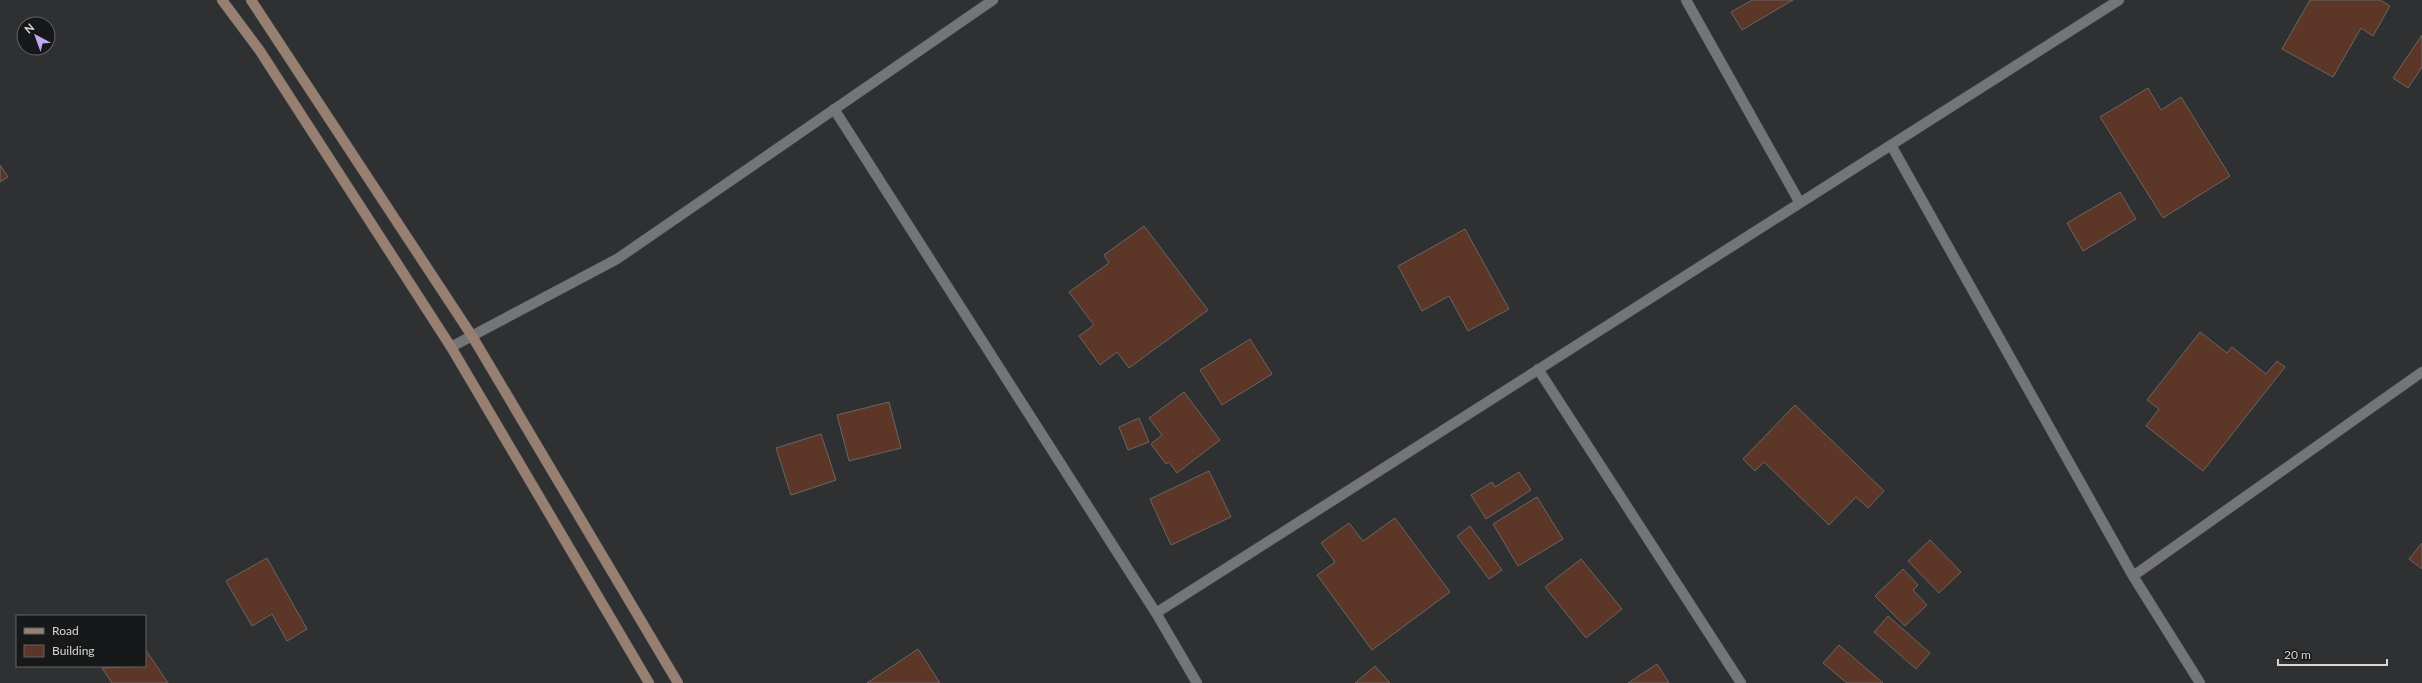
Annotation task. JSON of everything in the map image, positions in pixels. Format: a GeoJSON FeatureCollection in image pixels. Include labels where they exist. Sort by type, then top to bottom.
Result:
{"type":"FeatureCollection","features":[{"type":"Feature","properties":{"kind":"main road"},"geometry":{"type":"LineString","coordinates":[[222,0],[260,51],[451,347],[650,683]]}},
{"type":"Feature","properties":{"kind":"main road"},"geometry":{"type":"LineString","coordinates":[[251,0],[472,336],[678,683]]}},
{"type":"Feature","properties":{"kind":"street"},"geometry":{"type":"LineString","coordinates":[[451,347],[617,259],[993,0]]}},
{"type":"Feature","properties":{"kind":"street"},"geometry":{"type":"LineString","coordinates":[[1686,0],[1800,202]]}},
{"type":"Feature","properties":{"kind":"street"},"geometry":{"type":"LineString","coordinates":[[1156,613],[2119,0]]}},
{"type":"Feature","properties":{"kind":"street"},"geometry":{"type":"LineString","coordinates":[[834,110],[1156,613],[1197,683]]}},
{"type":"Feature","properties":{"kind":"street"},"geometry":{"type":"LineString","coordinates":[[1891,145],[2133,576],[2200,683]]}},
{"type":"Feature","properties":{"kind":"street"},"geometry":{"type":"LineString","coordinates":[[1538,370],[1741,683]]}},
{"type":"Feature","properties":{"kind":"street"},"geometry":{"type":"LineString","coordinates":[[2133,576],[2422,372]]}},
{"type":"Feature","properties":{"kind":"building"},"geometry":{"type":"Polygon","coordinates":[[[1752,0],[1793,0],[1742,30],[1731,12],[1752,0]]]}},
{"type":"Feature","properties":{"kind":"building"},"geometry":{"type":"Polygon","coordinates":[[[2310,0],[2380,0],[2390,6],[2373,36],[2361,28],[2333,77],[2282,49],[2310,0]]]}},
{"type":"Feature","properties":{"kind":"building"},"geometry":{"type":"Polygon","coordinates":[[[2422,35],[2422,67],[2408,88],[2393,78],[2422,35]]]}},
{"type":"Feature","properties":{"kind":"building"},"geometry":{"type":"Polygon","coordinates":[[[2148,88],[2161,110],[2181,97],[2230,176],[2163,218],[2100,117],[2148,88]]]}},
{"type":"Feature","properties":{"kind":"building"},"geometry":{"type":"Polygon","coordinates":[[[0,165],[8,177],[0,182],[0,165]]]}},
{"type":"Feature","properties":{"kind":"building"},"geometry":{"type":"Polygon","coordinates":[[[2120,192],[2136,219],[2083,251],[2067,223],[2120,192]]]}},
{"type":"Feature","properties":{"kind":"building"},"geometry":{"type":"Polygon","coordinates":[[[1144,226],[1208,310],[1129,368],[1117,352],[1100,365],[1079,336],[1094,325],[1069,292],[1109,263],[1104,255],[1144,226]]]}},
{"type":"Feature","properties":{"kind":"building"},"geometry":{"type":"Polygon","coordinates":[[[1465,229],[1509,309],[1468,331],[1449,296],[1422,311],[1398,266],[1465,229]]]}},
{"type":"Feature","properties":{"kind":"building"},"geometry":{"type":"Polygon","coordinates":[[[2200,332],[2227,353],[2232,347],[2266,374],[2277,361],[2285,367],[2203,471],[2146,426],[2159,409],[2147,400],[2200,332]]]}},
{"type":"Feature","properties":{"kind":"building"},"geometry":{"type":"Polygon","coordinates":[[[1250,339],[1272,374],[1222,405],[1200,370],[1250,339]]]}},
{"type":"Feature","properties":{"kind":"building"},"geometry":{"type":"Polygon","coordinates":[[[1184,392],[1220,440],[1177,473],[1169,462],[1166,464],[1151,444],[1162,435],[1149,418],[1184,392]]]}},
{"type":"Feature","properties":{"kind":"building"},"geometry":{"type":"Polygon","coordinates":[[[889,402],[901,448],[849,461],[837,415],[889,402]]]}},
{"type":"Feature","properties":{"kind":"building"},"geometry":{"type":"Polygon","coordinates":[[[1795,405],[1884,491],[1868,508],[1856,497],[1829,525],[1764,462],[1755,471],[1743,459],[1795,405]]]}},
{"type":"Feature","properties":{"kind":"building"},"geometry":{"type":"Polygon","coordinates":[[[1139,418],[1149,442],[1128,450],[1119,427],[1139,418]]]}},
{"type":"Feature","properties":{"kind":"building"},"geometry":{"type":"Polygon","coordinates":[[[821,434],[836,480],[791,495],[776,448],[821,434]]]}},
{"type":"Feature","properties":{"kind":"building"},"geometry":{"type":"Polygon","coordinates":[[[1209,471],[1231,517],[1171,545],[1150,499],[1209,471]]]}},
{"type":"Feature","properties":{"kind":"building"},"geometry":{"type":"Polygon","coordinates":[[[1519,472],[1531,490],[1486,519],[1471,495],[1492,482],[1495,487],[1519,472]]]}},
{"type":"Feature","properties":{"kind":"building"},"geometry":{"type":"Polygon","coordinates":[[[1537,497],[1563,539],[1518,566],[1493,524],[1537,497]]]}},
{"type":"Feature","properties":{"kind":"building"},"geometry":{"type":"Polygon","coordinates":[[[1395,518],[1450,592],[1372,650],[1317,575],[1335,562],[1321,543],[1349,523],[1363,541],[1395,518]]]}},
{"type":"Feature","properties":{"kind":"building"},"geometry":{"type":"Polygon","coordinates":[[[1470,526],[1502,570],[1489,579],[1457,536],[1470,526]]]}},
{"type":"Feature","properties":{"kind":"building"},"geometry":{"type":"Polygon","coordinates":[[[1930,540],[1961,572],[1939,593],[1908,561],[1930,540]]]}},
{"type":"Feature","properties":{"kind":"building"},"geometry":{"type":"Polygon","coordinates":[[[2422,543],[2422,569],[2409,559],[2422,543]]]}},
{"type":"Feature","properties":{"kind":"building"},"geometry":{"type":"Polygon","coordinates":[[[267,558],[307,629],[287,641],[272,614],[252,626],[226,581],[267,558]]]}},
{"type":"Feature","properties":{"kind":"building"},"geometry":{"type":"Polygon","coordinates":[[[1581,559],[1622,609],[1586,638],[1545,587],[1581,559]]]}},
{"type":"Feature","properties":{"kind":"building"},"geometry":{"type":"Polygon","coordinates":[[[1903,569],[1918,585],[1913,590],[1927,605],[1905,626],[1875,596],[1903,569]]]}},
{"type":"Feature","properties":{"kind":"building"},"geometry":{"type":"Polygon","coordinates":[[[1888,616],[1930,653],[1916,669],[1874,632],[1888,616]]]}},
{"type":"Feature","properties":{"kind":"building"},"geometry":{"type":"Polygon","coordinates":[[[1839,645],[1883,683],[1847,683],[1823,663],[1839,645]]]}},
{"type":"Feature","properties":{"kind":"building"},"geometry":{"type":"Polygon","coordinates":[[[918,649],[940,683],[867,683],[918,649]]]}},
{"type":"Feature","properties":{"kind":"building"},"geometry":{"type":"Polygon","coordinates":[[[146,650],[168,683],[112,683],[102,668],[146,667],[146,650]]]}},
{"type":"Feature","properties":{"kind":"building"},"geometry":{"type":"Polygon","coordinates":[[[1657,664],[1669,683],[1628,683],[1657,664]]]}},
{"type":"Feature","properties":{"kind":"building"},"geometry":{"type":"Polygon","coordinates":[[[1375,666],[1390,683],[1355,683],[1375,666]]]}}]}
